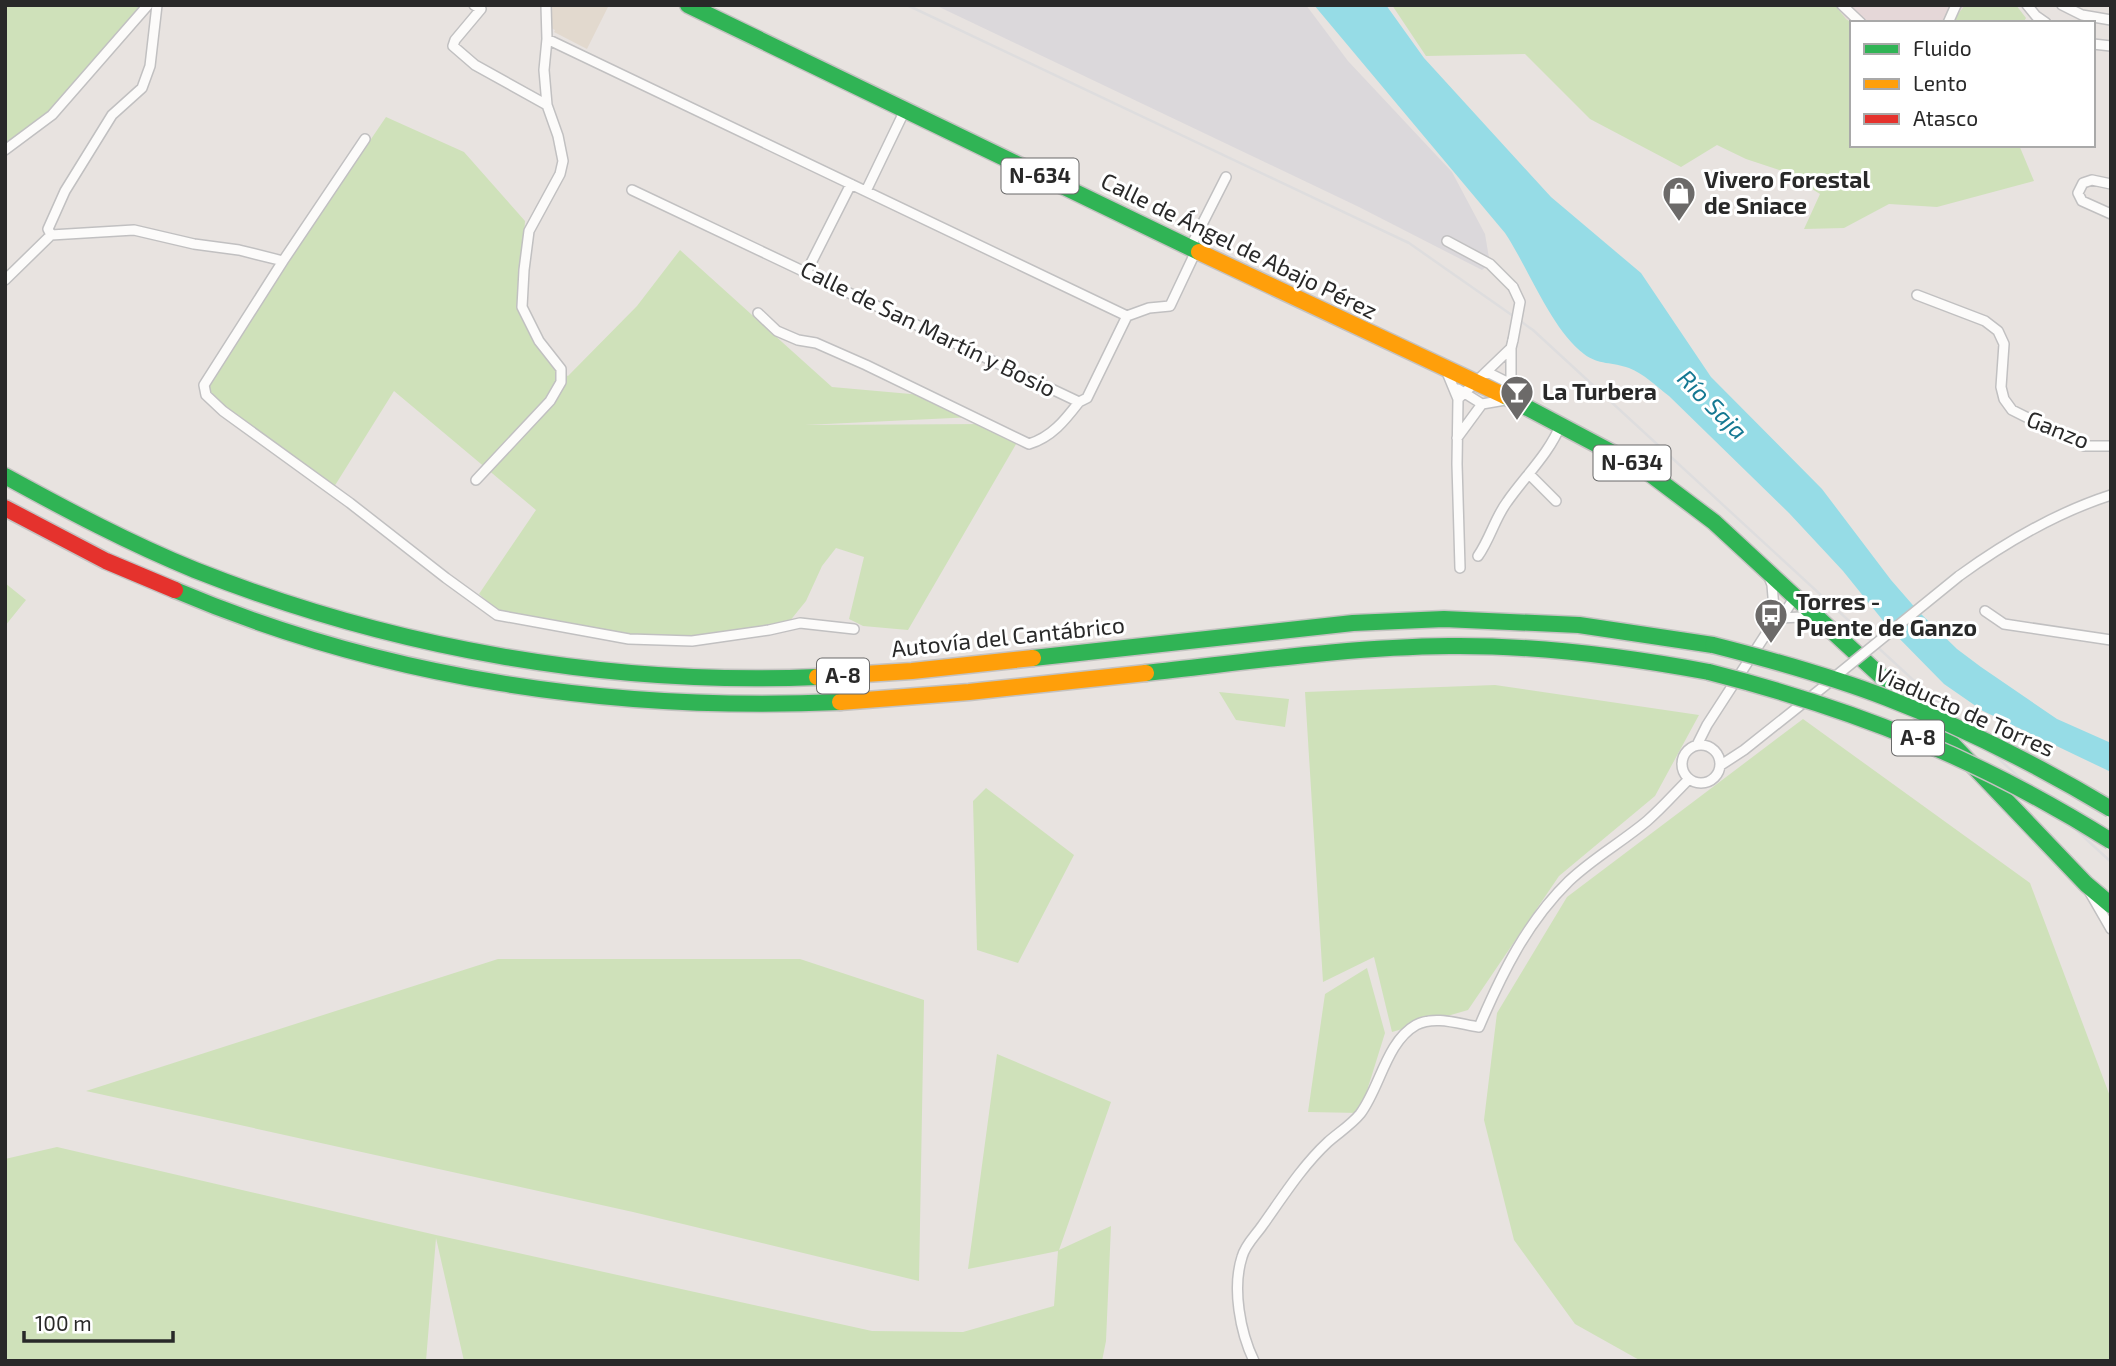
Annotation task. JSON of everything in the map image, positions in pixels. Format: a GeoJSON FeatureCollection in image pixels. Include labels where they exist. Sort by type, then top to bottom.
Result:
{"type":"FeatureCollection","features":[{"type":"Feature","properties":{"kind":"highway","name":"Calle de Ángel de Abajo Pérez"},"geometry":{"type":"LineString","coordinates":[[688,5],[1393,345],[1470,386]]}},
{"type":"Feature","properties":{"kind":"highway","name":"N-634"},"geometry":{"type":"LineString","coordinates":[[1470,386],[1511,391],[1560,424],[1665,484],[1765,567],[1827,624],[1935,726],[2086,884],[2098,891],[2111,905]]}},
{"type":"Feature","properties":{"kind":"highway","name":"Autovía del Cantábrico"},"geometry":{"type":"LineString","coordinates":[[5,476],[138,545],[206,574],[297,607],[452,648],[622,673],[725,678],[844,676],[1353,623],[1441,619],[1583,625],[1713,645]]}},
{"type":"Feature","properties":{"kind":"highway","name":"Viaducto de Torres"},"geometry":{"type":"LineString","coordinates":[[5,508],[133,573],[194,599],[281,630],[370,656],[474,680],[632,702],[749,706],[866,702],[1335,653],[1450,646],[1517,647],[1624,657],[1709,672],[1818,702],[1905,732],[2009,782],[2111,841]]}},
{"type":"Feature","properties":{"kind":"highway","name":"Viaducto de Torres"},"geometry":{"type":"LineString","coordinates":[[1713,645],[1849,684],[1907,705],[2015,755],[2111,809]]}},
{"type":"Feature","properties":{"kind":"street"},"geometry":{"type":"LineString","coordinates":[[5,150],[52,116],[148,5]]}},
{"type":"Feature","properties":{"kind":"street"},"geometry":{"type":"LineString","coordinates":[[51,235],[48,229],[53,216],[88,151],[112,115],[142,88],[150,66],[157,5]]}},
{"type":"Feature","properties":{"kind":"street"},"geometry":{"type":"LineString","coordinates":[[476,480],[550,401],[561,382],[561,369],[539,341],[522,307],[529,231],[560,174],[563,161],[547,104],[544,70],[546,5]]}},
{"type":"Feature","properties":{"kind":"street"},"geometry":{"type":"LineString","coordinates":[[1842,5],[1859,21]]}},
{"type":"Feature","properties":{"kind":"street"},"geometry":{"type":"LineString","coordinates":[[1949,21],[1956,5]]}},
{"type":"Feature","properties":{"kind":"street"},"geometry":{"type":"LineString","coordinates":[[2027,5],[2043,21]]}},
{"type":"Feature","properties":{"kind":"street"},"geometry":{"type":"LineString","coordinates":[[2062,5],[2082,15],[2111,20]]}},
{"type":"Feature","properties":{"kind":"street"},"geometry":{"type":"LineString","coordinates":[[477,7],[453,46],[475,65],[547,104]]}},
{"type":"Feature","properties":{"kind":"street"},"geometry":{"type":"LineString","coordinates":[[547,39],[1127,316],[1170,306],[1226,177]]}},
{"type":"Feature","properties":{"kind":"street"},"geometry":{"type":"LineString","coordinates":[[866,191],[905,110]]}},
{"type":"Feature","properties":{"kind":"street"},"geometry":{"type":"LineString","coordinates":[[365,139],[204,385],[206,395],[223,411],[497,615],[629,639],[692,641],[769,631],[800,623],[854,629]]}},
{"type":"Feature","properties":{"kind":"street"},"geometry":{"type":"LineString","coordinates":[[2111,184],[2092,180],[2083,183],[2078,192],[2082,201],[2111,214]]}},
{"type":"Feature","properties":{"kind":"street"},"geometry":{"type":"LineString","coordinates":[[807,271],[851,184]]}},
{"type":"Feature","properties":{"kind":"street","name":"Calle de San Martín y Bosio"},"geometry":{"type":"LineString","coordinates":[[632,190],[1079,402],[1062,424],[1040,440],[1028,444],[866,365],[816,343],[797,340],[777,331],[758,313]]}},
{"type":"Feature","properties":{"kind":"street"},"geometry":{"type":"LineString","coordinates":[[5,280],[51,235],[134,230],[283,261]]}},
{"type":"Feature","properties":{"kind":"street"},"geometry":{"type":"LineString","coordinates":[[1447,241],[1490,264],[1513,287],[1520,302],[1512,344],[1511,391],[1482,404],[1457,438]]}},
{"type":"Feature","properties":{"kind":"street","name":"Ganzo"},"geometry":{"type":"LineString","coordinates":[[1917,295],[1985,321],[1998,331],[2004,344],[2001,387],[2004,399],[2012,410],[2084,446],[2111,446]]}},
{"type":"Feature","properties":{"kind":"street"},"geometry":{"type":"LineString","coordinates":[[1079,402],[1087,398],[1127,316]]}},
{"type":"Feature","properties":{"kind":"street"},"geometry":{"type":"LineString","coordinates":[[1460,568],[1457,438],[1470,386],[1512,344]]}},
{"type":"Feature","properties":{"kind":"street"},"geometry":{"type":"LineString","coordinates":[[1470,386],[1482,404]]}},
{"type":"Feature","properties":{"kind":"street"},"geometry":{"type":"LineString","coordinates":[[1478,556],[1492,535],[1505,504],[1554,440],[1560,424]]}},
{"type":"Feature","properties":{"kind":"street"},"geometry":{"type":"LineString","coordinates":[[1529,474],[1556,501]]}},
{"type":"Feature","properties":{"kind":"street"},"geometry":{"type":"LineString","coordinates":[[1796,595],[1776,617],[1697,745],[1683,756],[1682,769],[1689,779],[1700,783],[1712,780],[1720,765],[1744,750],[1959,576],[2021,535],[2065,511],[2111,495]]}},
{"type":"Feature","properties":{"kind":"street"},"geometry":{"type":"LineString","coordinates":[[1765,567],[1772,585],[1776,617]]}},
{"type":"Feature","properties":{"kind":"street"},"geometry":{"type":"LineString","coordinates":[[1985,611],[2004,624],[2111,640]]}},
{"type":"Feature","properties":{"kind":"street"},"geometry":{"type":"LineString","coordinates":[[1776,617],[1801,617],[1827,624]]}},
{"type":"Feature","properties":{"kind":"street"},"geometry":{"type":"LineString","coordinates":[[1697,745],[1714,749],[1720,765]]}},
{"type":"Feature","properties":{"kind":"street"},"geometry":{"type":"LineString","coordinates":[[1254,1361],[1248,1349],[1242,1318],[1238,1274],[1244,1250],[1251,1239],[1310,1161],[1360,1113],[1406,1032],[1418,1024],[1436,1020],[1479,1027],[1498,982],[1527,930],[1547,905],[1570,880],[1647,821],[1689,779]]}},
{"type":"Feature","properties":{"kind":"street"},"geometry":{"type":"LineString","coordinates":[[2086,884],[2111,929]]}},
{"type":"Feature","properties":{"kind":"shaded area"},"geometry":{"type":"Polygon","coordinates":[[[551,5],[609,5],[587,49],[554,32],[551,28],[551,5]]]}},
{"type":"Feature","properties":{"kind":"shaded area"},"geometry":{"type":"Polygon","coordinates":[[[935,5],[1306,5],[1348,61],[1452,172],[1485,234],[1490,264],[1482,270],[1359,207],[935,5]]]}},
{"type":"Feature","properties":{"kind":"shaded area"},"geometry":{"type":"Polygon","coordinates":[[[1835,5],[1965,5],[1953,21],[1850,21],[1835,5]]]}},
{"type":"Feature","properties":{"kind":"green space"},"geometry":{"type":"Polygon","coordinates":[[[5,5],[148,5],[52,115],[5,151],[5,5]]]}},
{"type":"Feature","properties":{"kind":"green space"},"geometry":{"type":"Polygon","coordinates":[[[1392,5],[1835,5],[1850,22],[1850,147],[2020,147],[2034,181],[1937,207],[1889,204],[1844,228],[1804,229],[1820,194],[1785,172],[1746,159],[1717,145],[1681,167],[1590,119],[1525,54],[1426,56],[1392,5]]]}},
{"type":"Feature","properties":{"kind":"green space"},"geometry":{"type":"Polygon","coordinates":[[[1965,5],[2016,5],[2026,18],[2024,21],[1953,21],[1965,5]]]}},
{"type":"Feature","properties":{"kind":"green space"},"geometry":{"type":"Polygon","coordinates":[[[386,117],[464,152],[525,221],[519,313],[537,347],[555,369],[568,376],[637,306],[680,250],[832,387],[922,395],[974,417],[805,425],[989,424],[1019,439],[908,630],[863,626],[849,619],[864,557],[836,548],[822,566],[806,601],[789,622],[690,637],[651,637],[594,630],[499,612],[479,594],[536,510],[394,391],[334,487],[206,395],[204,385],[386,117]]]}},
{"type":"Feature","properties":{"kind":"green space"},"geometry":{"type":"Polygon","coordinates":[[[5,583],[26,600],[5,626],[5,583]]]}},
{"type":"Feature","properties":{"kind":"green space"},"geometry":{"type":"Polygon","coordinates":[[[1495,685],[1699,715],[1655,796],[1559,876],[1468,1010],[1392,1032],[1374,957],[1323,982],[1305,692],[1495,685]]]}},
{"type":"Feature","properties":{"kind":"green space"},"geometry":{"type":"Polygon","coordinates":[[[1219,692],[1289,699],[1285,727],[1236,720],[1219,692]]]}},
{"type":"Feature","properties":{"kind":"green space"},"geometry":{"type":"Polygon","coordinates":[[[1803,719],[2030,883],[2111,1099],[2111,1361],[1641,1361],[1575,1324],[1514,1240],[1484,1120],[1497,1013],[1567,897],[1803,719]]]}},
{"type":"Feature","properties":{"kind":"green space"},"geometry":{"type":"Polygon","coordinates":[[[986,788],[1074,855],[1018,963],[977,950],[973,801],[986,788]]]}},
{"type":"Feature","properties":{"kind":"green space"},"geometry":{"type":"Polygon","coordinates":[[[498,959],[800,959],[924,1000],[919,1281],[633,1212],[86,1091],[498,959]]]}},
{"type":"Feature","properties":{"kind":"green space"},"geometry":{"type":"Polygon","coordinates":[[[1367,968],[1385,1033],[1360,1113],[1308,1112],[1325,994],[1367,968]]]}},
{"type":"Feature","properties":{"kind":"green space"},"geometry":{"type":"Polygon","coordinates":[[[997,1054],[1111,1102],[1059,1250],[1111,1226],[1106,1341],[1102,1361],[464,1361],[436,1238],[426,1361],[5,1361],[5,1159],[57,1147],[436,1235],[872,1331],[963,1332],[1054,1306],[1058,1251],[968,1269],[997,1054]]]}},
{"type":"Feature","properties":{"kind":"water","name":"Río Saja"},"geometry":{"type":"Polygon","coordinates":[[[1314,5],[1386,5],[1424,58],[1551,197],[1641,273],[1711,377],[1822,489],[1918,611],[1957,649],[2057,719],[2111,743],[2111,772],[1983,711],[1944,684],[1889,628],[1843,571],[1789,513],[1669,396],[1634,371],[1595,360],[1572,343],[1551,314],[1505,233],[1314,5]]]}},
{"type":"Feature","properties":{"kind":"railway"},"geometry":{"type":"LineString","coordinates":[[907,5],[1409,243],[1533,330],[2111,862]]}},
{"type":"Feature","properties":{"kind":"traffic: fast"},"geometry":{"type":"LineString","coordinates":[[688,5],[1199,252]]}},
{"type":"Feature","properties":{"kind":"traffic: fast"},"geometry":{"type":"LineString","coordinates":[[1505,396],[1645,470],[1714,522],[1935,726],[2086,884],[2111,905]]}},
{"type":"Feature","properties":{"kind":"traffic: fast"},"geometry":{"type":"LineString","coordinates":[[5,476],[98,526],[195,570],[346,621],[423,641],[579,668],[738,678],[817,677]]}},
{"type":"Feature","properties":{"kind":"traffic: fast"},"geometry":{"type":"LineString","coordinates":[[175,590],[254,621],[335,646],[417,667],[501,683],[670,701],[755,704],[840,702]]}},
{"type":"Feature","properties":{"kind":"traffic: fast"},"geometry":{"type":"LineString","coordinates":[[1033,658],[1353,623],[1444,619],[1579,625],[1713,645]]}},
{"type":"Feature","properties":{"kind":"traffic: fast"},"geometry":{"type":"LineString","coordinates":[[1713,645],[1866,690],[1916,710],[2001,749],[2111,809]]}},
{"type":"Feature","properties":{"kind":"traffic: fast"},"geometry":{"type":"LineString","coordinates":[[1146,673],[1335,652],[1449,646],[1515,647],[1580,653],[1709,672]]}},
{"type":"Feature","properties":{"kind":"traffic: fast"},"geometry":{"type":"LineString","coordinates":[[1709,672],[1816,703],[1917,740],[2014,785],[2111,841]]}},
{"type":"Feature","properties":{"kind":"traffic: slow"},"geometry":{"type":"LineString","coordinates":[[1199,252],[1505,396]]}},
{"type":"Feature","properties":{"kind":"traffic: slow"},"geometry":{"type":"LineString","coordinates":[[817,677],[912,671],[1033,658]]}},
{"type":"Feature","properties":{"kind":"traffic: slow"},"geometry":{"type":"LineString","coordinates":[[840,702],[969,692],[1146,673]]}},
{"type":"Feature","properties":{"kind":"traffic: jam"},"geometry":{"type":"LineString","coordinates":[[5,508],[106,561],[175,590]]}},
{"type":"Feature","properties":{"kind":"place","name":"Vivero Forestal de Sniace"},"geometry":{"type":"Point","coordinates":[1679,223]}},
{"type":"Feature","properties":{"kind":"place","name":"La Turbera"},"geometry":{"type":"Point","coordinates":[1517,422]}},
{"type":"Feature","properties":{"kind":"place","name":"Torres - Puente de Ganzo"},"geometry":{"type":"Point","coordinates":[1771,645]}}]}
